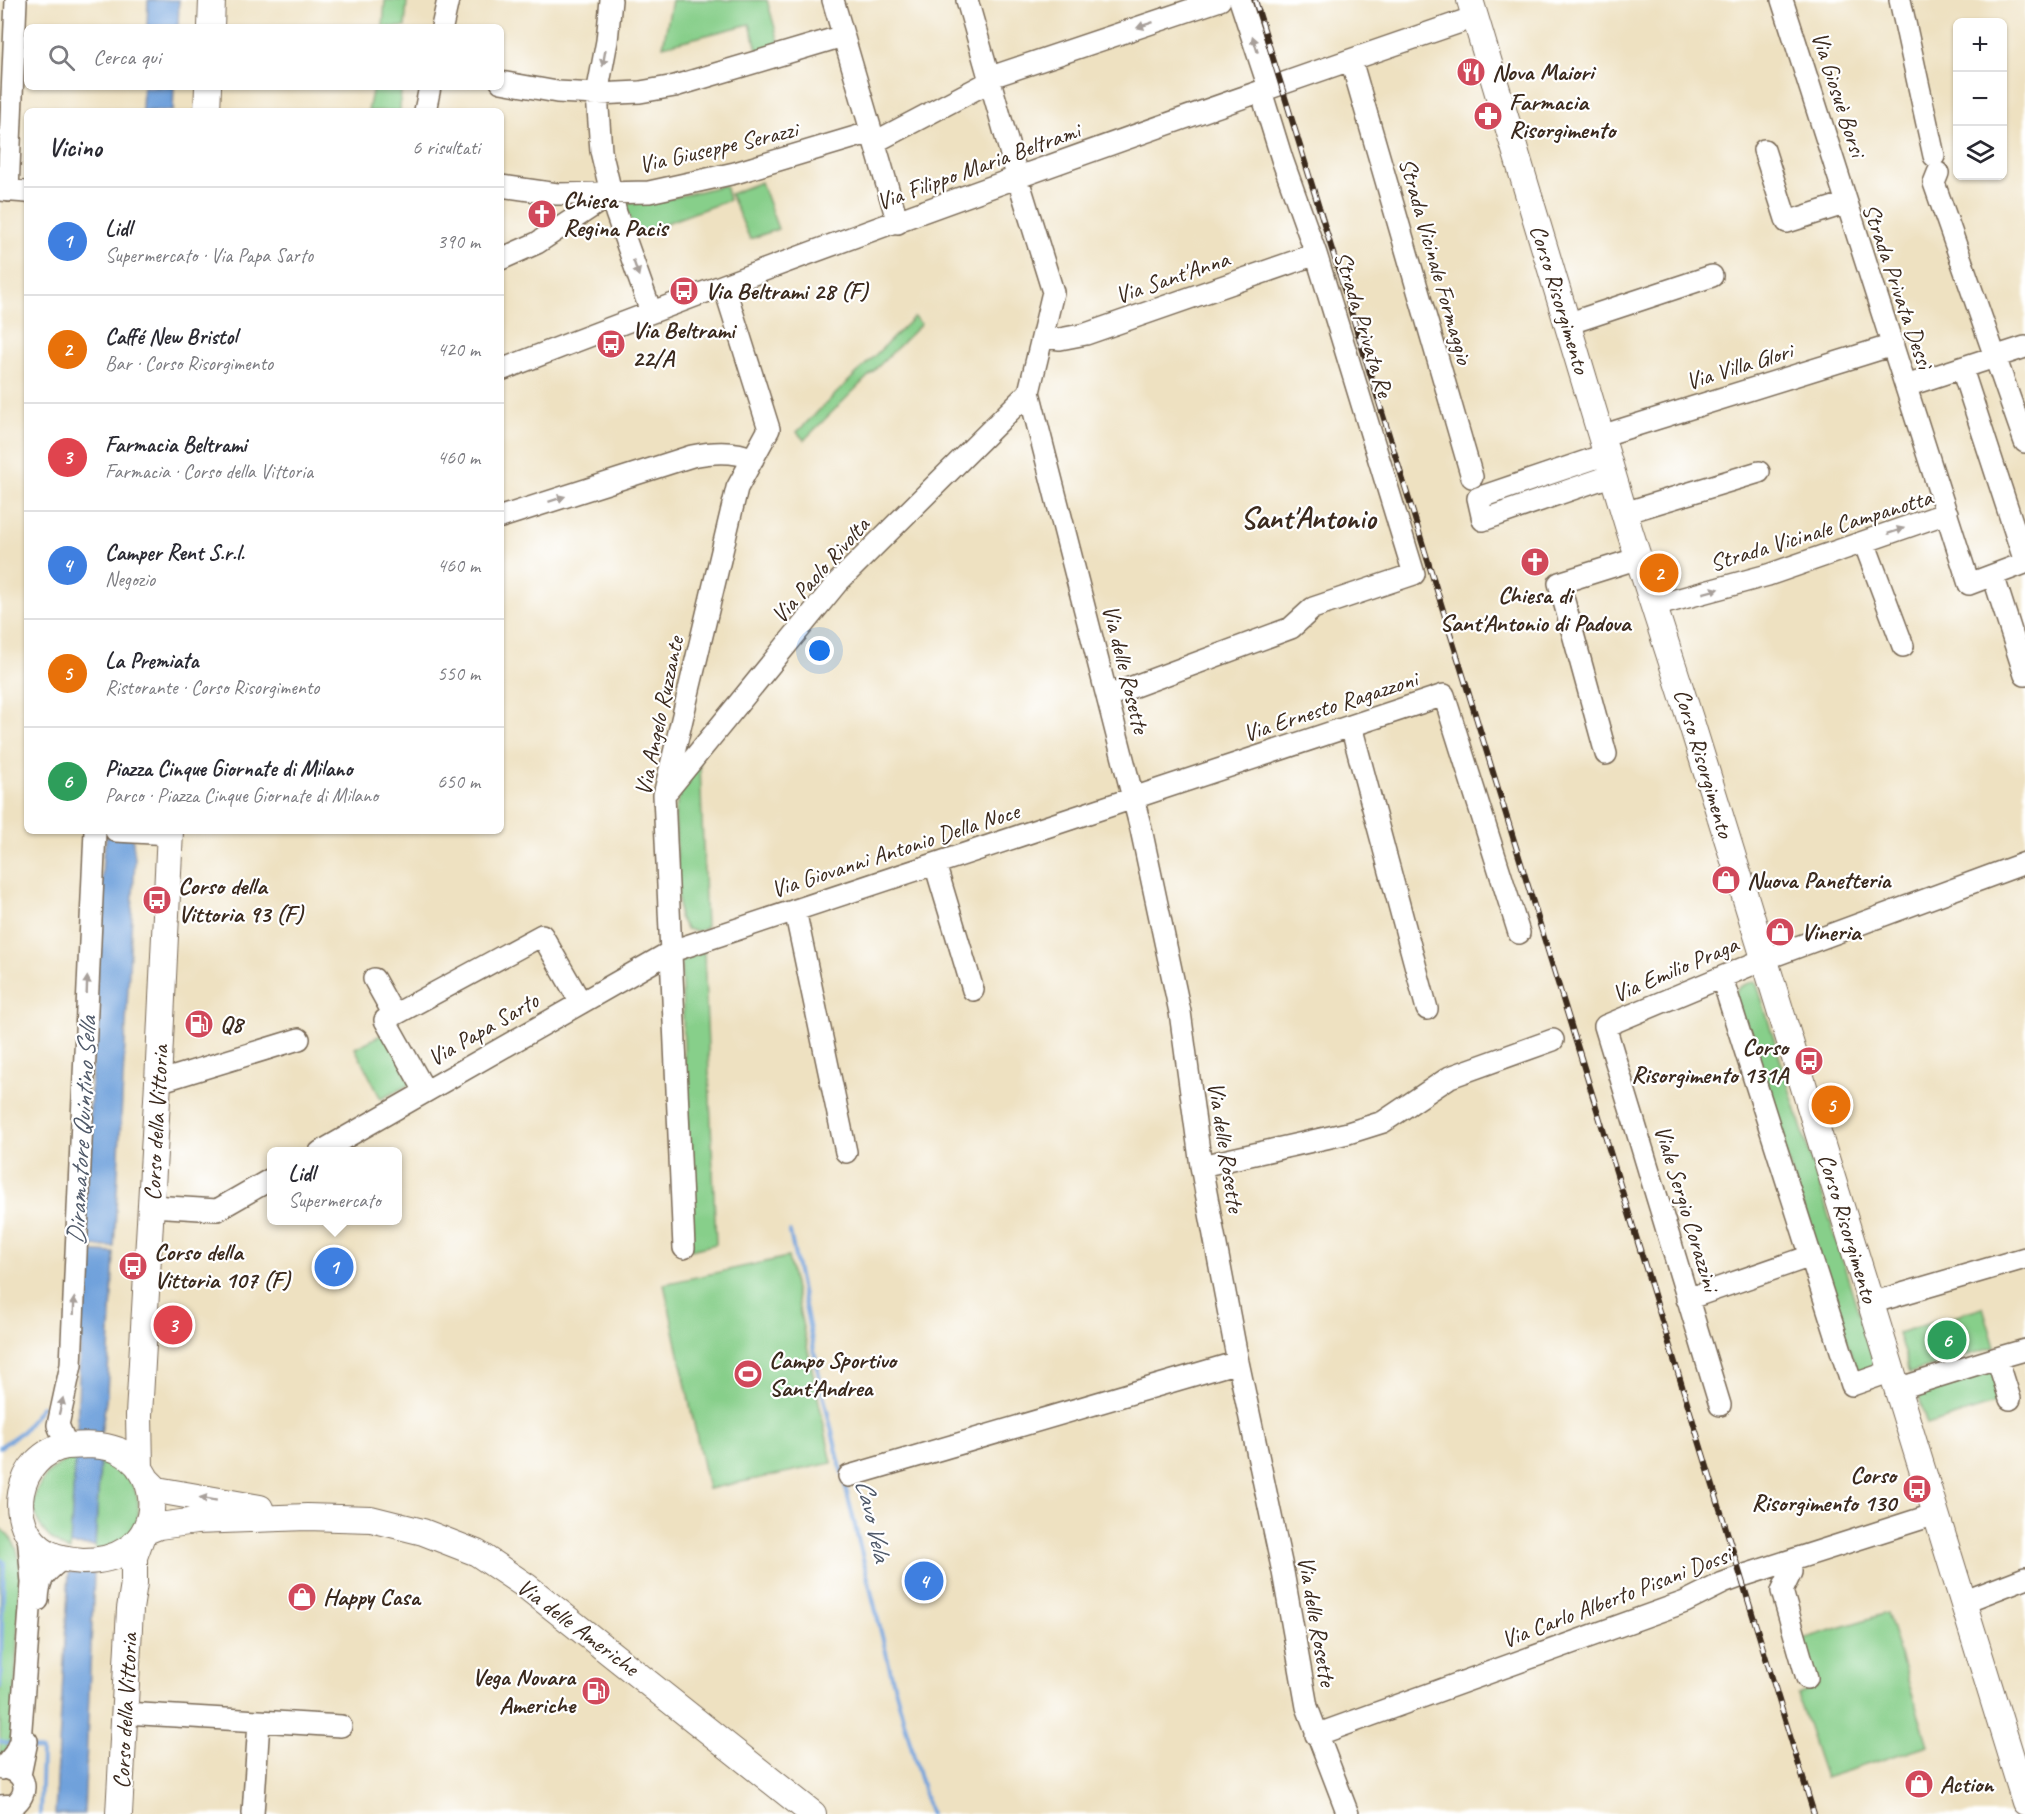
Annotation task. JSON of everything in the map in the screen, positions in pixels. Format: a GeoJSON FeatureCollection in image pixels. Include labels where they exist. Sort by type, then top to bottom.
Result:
{"type":"FeatureCollection","features":[{"type":"Feature","properties":{"kind":"main road"},"geometry":{"type":"LineString","coordinates":[[211,24],[212,0]]}},
{"type":"Feature","properties":{"kind":"main road","name":"Corso Risorgimento"},"geometry":{"type":"LineString","coordinates":[[1472,9],[1624,513],[1765,959],[2025,1802]]}},
{"type":"Feature","properties":{"kind":"main road"},"geometry":{"type":"LineString","coordinates":[[207,108],[208,90]]}},
{"type":"Feature","properties":{"kind":"main road","name":"Corso della Vittoria"},"geometry":{"type":"LineString","coordinates":[[144,1475],[139,1415],[170,834]]}},
{"type":"Feature","properties":{"kind":"main road"},"geometry":{"type":"LineString","coordinates":[[26,1530],[20,1507],[20,1494],[22,1483],[36,1462],[56,1448],[103,1446],[117,1441],[139,1415]]}},
{"type":"Feature","properties":{"kind":"main road"},"geometry":{"type":"LineString","coordinates":[[0,1512],[26,1530],[37,1545],[48,1553],[66,1559],[100,1560],[118,1555],[132,1546],[143,1534],[150,1520],[151,1493],[144,1475],[124,1454],[103,1446]]}},
{"type":"Feature","properties":{"kind":"main road"},"geometry":{"type":"LineString","coordinates":[[0,1482],[28,1472]]}},
{"type":"Feature","properties":{"kind":"main road","name":"Via delle Americhe"},"geometry":{"type":"LineString","coordinates":[[144,1475],[157,1490],[307,1517]]}},
{"type":"Feature","properties":{"kind":"main road","name":"Via delle Americhe"},"geometry":{"type":"LineString","coordinates":[[143,1534],[159,1526],[196,1521],[307,1517],[371,1519],[423,1532],[477,1553],[564,1615],[813,1814]]}},
{"type":"Feature","properties":{"kind":"main road","name":"Corso della Vittoria"},"geometry":{"type":"LineString","coordinates":[[119,1814],[134,1557],[143,1534]]}},
{"type":"Feature","properties":{"kind":"main road","name":"Corso della Vittoria"},"geometry":{"type":"LineString","coordinates":[[100,1560],[120,1584],[130,1609]]}},
{"type":"Feature","properties":{"kind":"street"},"geometry":{"type":"LineString","coordinates":[[12,191],[15,0]]}},
{"type":"Feature","properties":{"kind":"street"},"geometry":{"type":"LineString","coordinates":[[443,24],[448,0]]}},
{"type":"Feature","properties":{"kind":"street"},"geometry":{"type":"LineString","coordinates":[[611,0],[607,41],[597,94],[601,151],[611,194],[651,312]]}},
{"type":"Feature","properties":{"kind":"street"},"geometry":{"type":"LineString","coordinates":[[833,0],[898,223]]}},
{"type":"Feature","properties":{"kind":"street","name":"Via delle Rosette"},"geometry":{"type":"LineString","coordinates":[[967,0],[1053,292],[1029,392],[1133,797],[1179,1012],[1201,1166],[1238,1362],[1283,1572],[1306,1707],[1348,1814]]}},
{"type":"Feature","properties":{"kind":"street","name":"Via Giuseppe Serazzi"},"geometry":{"type":"LineString","coordinates":[[504,186],[557,194],[649,192],[735,173],[873,137],[989,80],[1221,0]]}},
{"type":"Feature","properties":{"kind":"street","name":"Strada Privata Re"},"geometry":{"type":"LineString","coordinates":[[1108,696],[1291,628],[1313,608],[1414,574],[1316,254],[1282,159],[1240,0]]}},
{"type":"Feature","properties":{"kind":"street","name":"Via Giosuè Borsi"},"geometry":{"type":"LineString","coordinates":[[1782,0],[1847,203]]}},
{"type":"Feature","properties":{"kind":"street"},"geometry":{"type":"LineString","coordinates":[[1900,0],[1936,165],[1934,183],[2025,442]]}},
{"type":"Feature","properties":{"kind":"street","name":"Via Filippo Maria Beltrami"},"geometry":{"type":"LineString","coordinates":[[504,369],[651,312],[1265,89],[1351,60],[1472,9]]}},
{"type":"Feature","properties":{"kind":"street"},"geometry":{"type":"LineString","coordinates":[[504,83],[557,92],[597,94],[640,92],[675,86],[843,36]]}},
{"type":"Feature","properties":{"kind":"street","name":"Strada Vicinale Formaggio"},"geometry":{"type":"LineString","coordinates":[[1351,60],[1472,477]]}},
{"type":"Feature","properties":{"kind":"street"},"geometry":{"type":"LineString","coordinates":[[426,108],[429,90]]}},
{"type":"Feature","properties":{"kind":"street","name":"Strada Privata Dessì"},"geometry":{"type":"LineString","coordinates":[[1764,150],[1787,222],[1847,203],[1947,513]]}},
{"type":"Feature","properties":{"kind":"street"},"geometry":{"type":"LineString","coordinates":[[504,258],[537,243],[611,194]]}},
{"type":"Feature","properties":{"kind":"street","name":"Via Sant'Anna"},"geometry":{"type":"LineString","coordinates":[[1043,337],[1060,339],[1086,334],[1316,254]]}},
{"type":"Feature","properties":{"kind":"street"},"geometry":{"type":"LineString","coordinates":[[1567,324],[1712,276]]}},
{"type":"Feature","properties":{"kind":"street","name":"Via Angelo Ruzzante"},"geometry":{"type":"LineString","coordinates":[[684,1248],[664,795],[737,488],[769,429],[723,286]]}},
{"type":"Feature","properties":{"kind":"street","name":"Via Villa Glori"},"geometry":{"type":"LineString","coordinates":[[1607,455],[1893,345]]}},
{"type":"Feature","properties":{"kind":"street"},"geometry":{"type":"LineString","coordinates":[[1906,386],[2025,347]]}},
{"type":"Feature","properties":{"kind":"street"},"geometry":{"type":"LineString","coordinates":[[1962,369],[2025,563]]}},
{"type":"Feature","properties":{"kind":"street","name":"Via Paolo Rivolta"},"geometry":{"type":"LineString","coordinates":[[664,795],[837,583],[1029,392]]}},
{"type":"Feature","properties":{"kind":"street"},"geometry":{"type":"LineString","coordinates":[[504,516],[692,456],[716,452],[746,455],[753,459]]}},
{"type":"Feature","properties":{"kind":"street"},"geometry":{"type":"LineString","coordinates":[[1607,455],[1483,520],[1478,498],[1607,455]]}},
{"type":"Feature","properties":{"kind":"street"},"geometry":{"type":"LineString","coordinates":[[1624,513],[1759,472]]}},
{"type":"Feature","properties":{"kind":"street","name":"Strada Vicinale Campanotta"},"geometry":{"type":"LineString","coordinates":[[1654,606],[1768,575],[1947,513],[1969,584],[2025,563]]}},
{"type":"Feature","properties":{"kind":"street"},"geometry":{"type":"LineString","coordinates":[[1864,542],[1903,646]]}},
{"type":"Feature","properties":{"kind":"street"},"geometry":{"type":"LineString","coordinates":[[1606,754],[1559,584],[1639,558]]}},
{"type":"Feature","properties":{"kind":"street"},"geometry":{"type":"LineString","coordinates":[[1993,575],[2025,675]]}},
{"type":"Feature","properties":{"kind":"street","name":"Via Ernesto Ragazzoni"},"geometry":{"type":"LineString","coordinates":[[1133,797],[1444,695],[1519,933]]}},
{"type":"Feature","properties":{"kind":"street"},"geometry":{"type":"LineString","coordinates":[[1351,726],[1426,1009]]}},
{"type":"Feature","properties":{"kind":"street","name":"Via Giovanni Antonio Della Noce"},"geometry":{"type":"LineString","coordinates":[[672,951],[1133,797]]}},
{"type":"Feature","properties":{"kind":"street"},"geometry":{"type":"LineString","coordinates":[[71,1446],[58,1425],[71,1365],[95,834]]}},
{"type":"Feature","properties":{"kind":"street","name":"Via Emilio Praga"},"geometry":{"type":"LineString","coordinates":[[1605,1026],[1765,959],[2025,863]]}},
{"type":"Feature","properties":{"kind":"street"},"geometry":{"type":"LineString","coordinates":[[935,864],[973,990]]}},
{"type":"Feature","properties":{"kind":"street"},"geometry":{"type":"LineString","coordinates":[[795,910],[846,1152]]}},
{"type":"Feature","properties":{"kind":"street"},"geometry":{"type":"LineString","coordinates":[[425,1091],[386,1020],[394,1015],[542,935],[581,1003]]}},
{"type":"Feature","properties":{"kind":"street","name":"Via Papa Sarto"},"geometry":{"type":"LineString","coordinates":[[329,1147],[672,951]]}},
{"type":"Feature","properties":{"kind":"street"},"geometry":{"type":"LineString","coordinates":[[1722,978],[1852,1385],[1895,1380],[2025,1350]]}},
{"type":"Feature","properties":{"kind":"street"},"geometry":{"type":"LineString","coordinates":[[374,979],[394,1015]]}},
{"type":"Feature","properties":{"kind":"street","name":"Viale Sergio Corazzini"},"geometry":{"type":"LineString","coordinates":[[1605,1026],[1719,1405]]}},
{"type":"Feature","properties":{"kind":"street"},"geometry":{"type":"LineString","coordinates":[[158,1082],[299,1039]]}},
{"type":"Feature","properties":{"kind":"street"},"geometry":{"type":"LineString","coordinates":[[1201,1166],[1348,1133],[1383,1122],[1450,1077],[1553,1040]]}},
{"type":"Feature","properties":{"kind":"street"},"geometry":{"type":"LineString","coordinates":[[151,1206],[217,1210],[267,1181]]}},
{"type":"Feature","properties":{"kind":"street"},"geometry":{"type":"LineString","coordinates":[[1688,1299],[1811,1256]]}},
{"type":"Feature","properties":{"kind":"street"},"geometry":{"type":"LineString","coordinates":[[1871,1303],[2025,1258]]}},
{"type":"Feature","properties":{"kind":"street"},"geometry":{"type":"LineString","coordinates":[[1997,1358],[2010,1399]]}},
{"type":"Feature","properties":{"kind":"street"},"geometry":{"type":"LineString","coordinates":[[849,1476],[1238,1362]]}},
{"type":"Feature","properties":{"kind":"street","name":"Via Carlo Alberto Pisani Dossi"},"geometry":{"type":"LineString","coordinates":[[1316,1735],[1685,1602],[1723,1583],[1936,1514]]}},
{"type":"Feature","properties":{"kind":"street"},"geometry":{"type":"LineString","coordinates":[[22,1747],[32,1583],[26,1530]]}},
{"type":"Feature","properties":{"kind":"street"},"geometry":{"type":"LineString","coordinates":[[9,1808],[23,1797],[25,1785],[7,1772],[22,1747],[39,1585],[44,1575],[66,1559]]}},
{"type":"Feature","properties":{"kind":"street"},"geometry":{"type":"LineString","coordinates":[[1790,1561],[1791,1572],[1782,1591],[1807,1678]]}},
{"type":"Feature","properties":{"kind":"street"},"geometry":{"type":"LineString","coordinates":[[1963,1602],[2025,1578]]}},
{"type":"Feature","properties":{"kind":"street"},"geometry":{"type":"LineString","coordinates":[[124,1713],[341,1726]]}},
{"type":"Feature","properties":{"kind":"street"},"geometry":{"type":"LineString","coordinates":[[253,1814],[259,1722]]}},
{"type":"Feature","properties":{"kind":"green space"},"geometry":{"type":"Polygon","coordinates":[[[385,0],[407,0],[405,24],[383,24],[385,0]]]}},
{"type":"Feature","properties":{"kind":"green space"},"geometry":{"type":"Polygon","coordinates":[[[672,0],[767,0],[780,46],[758,53],[750,24],[663,46],[672,0]]]}},
{"type":"Feature","properties":{"kind":"green space"},"geometry":{"type":"Polygon","coordinates":[[[372,90],[401,90],[400,108],[369,108],[372,90]]]}},
{"type":"Feature","properties":{"kind":"green space"},"geometry":{"type":"Polygon","coordinates":[[[761,182],[778,229],[750,239],[730,194],[761,182]]]}},
{"type":"Feature","properties":{"kind":"green space"},"geometry":{"type":"Polygon","coordinates":[[[725,185],[729,200],[636,234],[624,203],[660,201],[725,185]]]}},
{"type":"Feature","properties":{"kind":"green space"},"geometry":{"type":"Polygon","coordinates":[[[914,317],[921,324],[804,440],[797,432],[914,317]]]}},
{"type":"Feature","properties":{"kind":"green space"},"geometry":{"type":"Polygon","coordinates":[[[700,764],[706,928],[698,931],[686,929],[679,917],[675,810],[684,783],[700,764]]]}},
{"type":"Feature","properties":{"kind":"green space"},"geometry":{"type":"Polygon","coordinates":[[[704,951],[716,1244],[691,1250],[681,962],[704,951]]]}},
{"type":"Feature","properties":{"kind":"green space"},"geometry":{"type":"Polygon","coordinates":[[[1756,981],[1877,1372],[1859,1378],[1734,996],[1740,987],[1756,981]]]}},
{"type":"Feature","properties":{"kind":"green space"},"geometry":{"type":"Polygon","coordinates":[[[385,1033],[411,1084],[381,1099],[355,1048],[385,1033]]]}},
{"type":"Feature","properties":{"kind":"green space","name":"Campo Sportivo Sant'Andrea"},"geometry":{"type":"Polygon","coordinates":[[[788,1257],[832,1463],[708,1489],[664,1284],[788,1257]]]}},
{"type":"Feature","properties":{"kind":"green space"},"geometry":{"type":"Polygon","coordinates":[[[1983,1307],[1995,1347],[1910,1373],[1898,1333],[1983,1307]]]}},
{"type":"Feature","properties":{"kind":"green space"},"geometry":{"type":"Polygon","coordinates":[[[1993,1368],[2003,1401],[1927,1425],[1917,1391],[1993,1368]]]}},
{"type":"Feature","properties":{"kind":"green space"},"geometry":{"type":"Polygon","coordinates":[[[68,1459],[75,1459],[70,1551],[59,1545],[42,1529],[34,1509],[38,1487],[51,1471],[68,1459]]]}},
{"type":"Feature","properties":{"kind":"green space"},"geometry":{"type":"Polygon","coordinates":[[[100,1460],[117,1469],[130,1481],[139,1507],[137,1521],[130,1534],[97,1552],[95,1546],[100,1460]]]}},
{"type":"Feature","properties":{"kind":"green space"},"geometry":{"type":"Polygon","coordinates":[[[0,1528],[10,1537],[16,1548],[20,1573],[13,1734],[5,1754],[0,1758],[0,1528]]]}},
{"type":"Feature","properties":{"kind":"green space"},"geometry":{"type":"Polygon","coordinates":[[[1887,1613],[1928,1745],[1825,1778],[1797,1695],[1817,1686],[1803,1639],[1887,1613]]]}},
{"type":"Feature","properties":{"kind":"water"},"geometry":{"type":"Polygon","coordinates":[[[148,0],[179,0],[178,24],[147,24],[148,0]]]}},
{"type":"Feature","properties":{"kind":"water"},"geometry":{"type":"Polygon","coordinates":[[[143,90],[174,90],[173,108],[142,108],[143,90]]]}},
{"type":"Feature","properties":{"kind":"water"},"geometry":{"type":"Polygon","coordinates":[[[107,834],[132,835],[135,858],[114,1247],[83,1246],[103,855],[107,834]]]}},
{"type":"Feature","properties":{"kind":"water"},"geometry":{"type":"Polygon","coordinates":[[[83,1251],[114,1253],[107,1394],[101,1434],[77,1433],[83,1251]]]}},
{"type":"Feature","properties":{"kind":"water"},"geometry":{"type":"Polygon","coordinates":[[[75,1459],[100,1460],[95,1546],[70,1545],[75,1459]]]}},
{"type":"Feature","properties":{"kind":"water"},"geometry":{"type":"Polygon","coordinates":[[[69,1572],[94,1573],[84,1814],[55,1814],[69,1572]]]}},
{"type":"Feature","properties":{"kind":"waterway","name":"Cavo Vela"},"geometry":{"type":"LineString","coordinates":[[790,1232],[822,1390],[842,1473]]}},
{"type":"Feature","properties":{"kind":"waterway"},"geometry":{"type":"LineString","coordinates":[[0,1447],[23,1431],[42,1406]]}},
{"type":"Feature","properties":{"kind":"waterway","name":"Cavo Vela"},"geometry":{"type":"LineString","coordinates":[[844,1481],[893,1681],[930,1814]]}},
{"type":"Feature","properties":{"kind":"waterway"},"geometry":{"type":"LineString","coordinates":[[0,1559],[4,1562],[0,1687]]}},
{"type":"Feature","properties":{"kind":"waterway"},"geometry":{"type":"LineString","coordinates":[[0,1741],[12,1744]]}},
{"type":"Feature","properties":{"kind":"waterway"},"geometry":{"type":"LineString","coordinates":[[31,1748],[42,1751],[40,1814]]}},
{"type":"Feature","properties":{"kind":"railway"},"geometry":{"type":"LineString","coordinates":[[1255,0],[1814,1814]]}},
{"type":"Feature","properties":{"kind":"place","name":"Nova Maiori"},"geometry":{"type":"Point","coordinates":[1471,72]}},
{"type":"Feature","properties":{"kind":"place","name":"Farmacia Risorgimento"},"geometry":{"type":"Point","coordinates":[1488,116]}},
{"type":"Feature","properties":{"kind":"place","name":"Chiesa Regina Pacis"},"geometry":{"type":"Point","coordinates":[542,214]}},
{"type":"Feature","properties":{"kind":"place","name":"Via Beltrami 28 (F)"},"geometry":{"type":"Point","coordinates":[684,291]}},
{"type":"Feature","properties":{"kind":"place","name":"Via Beltrami 22/A"},"geometry":{"type":"Point","coordinates":[611,344]}},
{"type":"Feature","properties":{"kind":"place","name":"Chiesa di Sant'Antonio di Padova"},"geometry":{"type":"Point","coordinates":[1535,562]}},
{"type":"Feature","properties":{"kind":"place","name":"Caffé New Bristol"},"geometry":{"type":"Point","coordinates":[1659,573]}},
{"type":"Feature","properties":{"kind":"place","name":"Nuova Panetteria"},"geometry":{"type":"Point","coordinates":[1726,880]}},
{"type":"Feature","properties":{"kind":"place","name":"Corso della Vittoria 93 (F)"},"geometry":{"type":"Point","coordinates":[157,900]}},
{"type":"Feature","properties":{"kind":"place","name":"Vineria"},"geometry":{"type":"Point","coordinates":[1780,932]}},
{"type":"Feature","properties":{"kind":"place","name":"Q8"},"geometry":{"type":"Point","coordinates":[199,1024]}},
{"type":"Feature","properties":{"kind":"place","name":"Corso Risorgimento 131A"},"geometry":{"type":"Point","coordinates":[1809,1061]}},
{"type":"Feature","properties":{"kind":"place","name":"La Premiata"},"geometry":{"type":"Point","coordinates":[1831,1105]}},
{"type":"Feature","properties":{"kind":"place","name":"Corso della Vittoria 107 (F)"},"geometry":{"type":"Point","coordinates":[133,1266]}},
{"type":"Feature","properties":{"kind":"place","name":"Lidl"},"geometry":{"type":"Point","coordinates":[334,1267]}},
{"type":"Feature","properties":{"kind":"place","name":"Farmacia Beltrami"},"geometry":{"type":"Point","coordinates":[173,1325]}},
{"type":"Feature","properties":{"kind":"place","name":"Piazza Cinque Giornate di Milano"},"geometry":{"type":"Point","coordinates":[1947,1340]}},
{"type":"Feature","properties":{"kind":"place","name":"Campo Sportivo Sant'Andrea"},"geometry":{"type":"Point","coordinates":[748,1374]}},
{"type":"Feature","properties":{"kind":"place","name":"Corso Risorgimento 130"},"geometry":{"type":"Point","coordinates":[1917,1489]}},
{"type":"Feature","properties":{"kind":"place","name":"Camper Rent S.r.l."},"geometry":{"type":"Point","coordinates":[924,1581]}},
{"type":"Feature","properties":{"kind":"place","name":"Happy Casa"},"geometry":{"type":"Point","coordinates":[302,1597]}},
{"type":"Feature","properties":{"kind":"place","name":"Vega Novara Americhe"},"geometry":{"type":"Point","coordinates":[596,1691]}},
{"type":"Feature","properties":{"kind":"place","name":"Action"},"geometry":{"type":"Point","coordinates":[1919,1784]}},
{"type":"Feature","properties":{"kind":"district","name":"Sant'Antonio"},"geometry":{"type":"Point","coordinates":[1308,518]}},
{"type":"Feature","properties":{"kind":"water label","name":"Diramatore Quintino Sella"},"geometry":{"type":"Point","coordinates":[81,1131]}}]}
